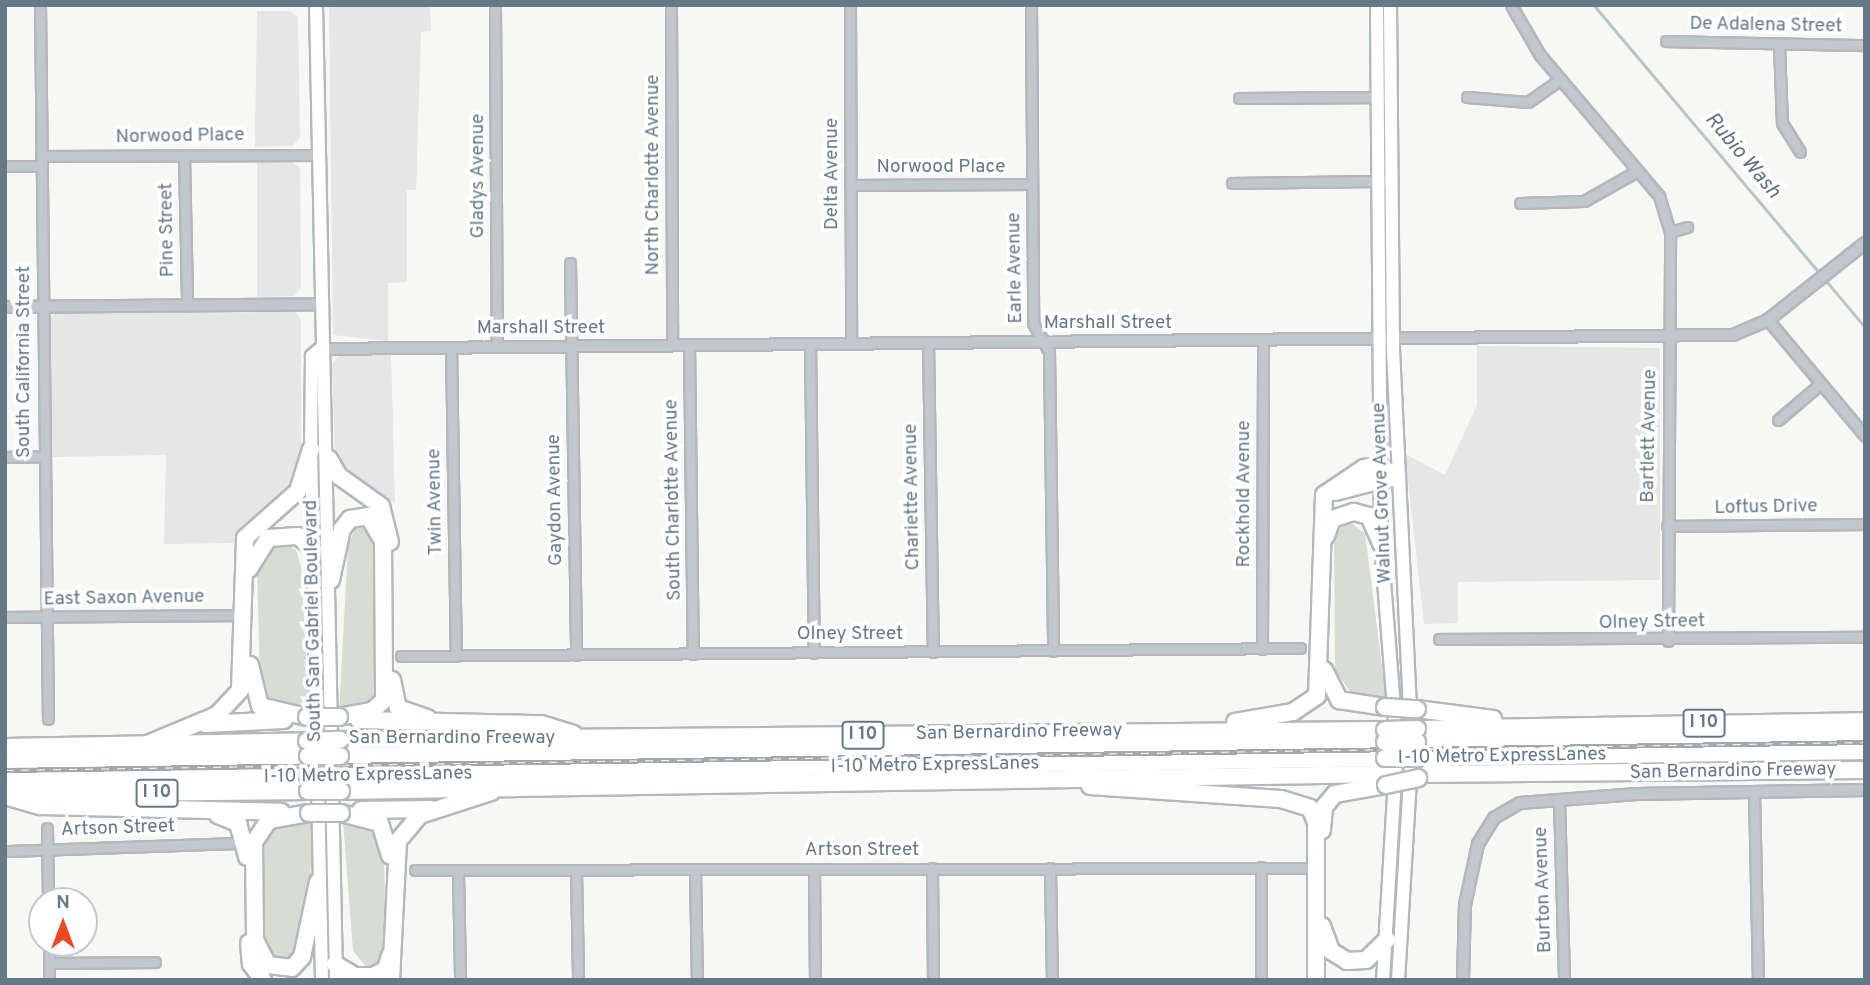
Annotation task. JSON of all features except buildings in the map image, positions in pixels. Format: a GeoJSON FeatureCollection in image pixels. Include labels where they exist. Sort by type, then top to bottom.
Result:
{"type":"FeatureCollection","features":[{"type":"Feature","properties":{"kind":"highway"},"geometry":{"type":"LineString","coordinates":[[143,746],[217,715],[240,690],[245,538],[298,491],[311,449]]}},
{"type":"Feature","properties":{"kind":"highway"},"geometry":{"type":"LineString","coordinates":[[329,459],[339,476],[385,512],[395,700],[403,712],[427,718]]}},
{"type":"Feature","properties":{"kind":"highway"},"geometry":{"type":"LineString","coordinates":[[1191,730],[1293,712],[1317,696],[1320,507],[1340,480],[1379,466],[1397,475]]}},
{"type":"Feature","properties":{"kind":"highway"},"geometry":{"type":"LineString","coordinates":[[1397,475],[1380,483],[1334,493],[1325,536],[1327,686],[1347,704],[1417,709],[1544,726]]}},
{"type":"Feature","properties":{"kind":"highway"},"geometry":{"type":"LineString","coordinates":[[1325,536],[1332,519],[1354,512],[1369,516],[1381,543]]}},
{"type":"Feature","properties":{"kind":"highway"},"geometry":{"type":"LineString","coordinates":[[331,580],[342,529],[351,519],[368,516],[383,541],[384,700],[372,711],[339,717]]}},
{"type":"Feature","properties":{"kind":"highway"},"geometry":{"type":"LineString","coordinates":[[307,717],[270,712],[254,697],[248,568],[268,538],[298,536],[313,548]]}},
{"type":"Feature","properties":{"kind":"highway"},"geometry":{"type":"LineString","coordinates":[[190,725],[307,717],[427,718],[541,724],[589,739]]}},
{"type":"Feature","properties":{"kind":"highway","name":"San Bernardino Freeway"},"geometry":{"type":"LineString","coordinates":[[1419,759],[1544,726],[1865,721]]}},
{"type":"Feature","properties":{"kind":"highway","name":"San Bernardino Freeway"},"geometry":{"type":"LineString","coordinates":[[5,747],[340,748],[589,739],[1191,730],[1385,758]]}},
{"type":"Feature","properties":{"kind":"highway","name":"I-10 Metro ExpressLanes"},"geometry":{"type":"LineString","coordinates":[[1419,759],[1865,735]]}},
{"type":"Feature","properties":{"kind":"highway","name":"I-10 Metro ExpressLanes"},"geometry":{"type":"LineString","coordinates":[[5,760],[308,748]]}},
{"type":"Feature","properties":{"kind":"highway","name":"I-10 Metro ExpressLanes"},"geometry":{"type":"LineString","coordinates":[[340,748],[1419,759],[1865,751]]}},
{"type":"Feature","properties":{"kind":"highway"},"geometry":{"type":"LineString","coordinates":[[1322,980],[1324,807],[1385,758],[1419,759]]}},
{"type":"Feature","properties":{"kind":"highway","name":"San Bernardino Freeway"},"geometry":{"type":"LineString","coordinates":[[340,783],[497,789],[1049,779],[1385,758],[1865,770]]}},
{"type":"Feature","properties":{"kind":"highway","name":"I-10 Metro ExpressLanes"},"geometry":{"type":"LineString","coordinates":[[5,781],[308,784],[1385,758]]}},
{"type":"Feature","properties":{"kind":"highway"},"geometry":{"type":"LineString","coordinates":[[1049,779],[1110,789],[1281,799],[1310,808],[1316,822],[1316,980]]}},
{"type":"Feature","properties":{"kind":"highway","name":"I 10"},"geometry":{"type":"LineString","coordinates":[[5,795],[308,784]]}},
{"type":"Feature","properties":{"kind":"highway"},"geometry":{"type":"LineString","coordinates":[[5,795],[41,806],[341,813],[432,809],[497,789]]}},
{"type":"Feature","properties":{"kind":"highway"},"geometry":{"type":"LineString","coordinates":[[391,980],[398,841],[432,809]]}},
{"type":"Feature","properties":{"kind":"highway"},"geometry":{"type":"LineString","coordinates":[[209,812],[234,820],[243,834],[251,964],[263,980]]}},
{"type":"Feature","properties":{"kind":"highway"},"geometry":{"type":"LineString","coordinates":[[309,813],[269,820],[254,842],[255,940],[268,965],[292,968],[302,957],[318,882]]}},
{"type":"Feature","properties":{"kind":"highway"},"geometry":{"type":"LineString","coordinates":[[335,972],[373,976],[386,969],[390,953],[388,836],[373,819],[341,813]]}},
{"type":"Feature","properties":{"kind":"highway"},"geometry":{"type":"LineString","coordinates":[[1322,926],[1331,951],[1347,961],[1366,960],[1387,940]]}},
{"type":"Feature","properties":{"kind":"main road","name":"South San Gabriel Boulevard"},"geometry":{"type":"LineString","coordinates":[[316,5],[320,349],[327,358],[329,459],[335,972]]}},
{"type":"Feature","properties":{"kind":"main road","name":"Walnut Grove Avenue"},"geometry":{"type":"LineString","coordinates":[[1377,5],[1377,181],[1412,745],[1398,980]]}},
{"type":"Feature","properties":{"kind":"main road","name":"Walnut Grove Avenue"},"geometry":{"type":"LineString","coordinates":[[1383,980],[1397,745],[1381,543],[1379,466],[1391,181],[1390,5]]}},
{"type":"Feature","properties":{"kind":"main road","name":"South San Gabriel Boulevard"},"geometry":{"type":"LineString","coordinates":[[320,349],[312,356],[311,449],[322,980]]}},
{"type":"Feature","properties":{"kind":"street","name":"South California Street"},"geometry":{"type":"LineString","coordinates":[[40,5],[48,719]]}},
{"type":"Feature","properties":{"kind":"street","name":"Gladys Avenue"},"geometry":{"type":"LineString","coordinates":[[495,5],[497,346]]}},
{"type":"Feature","properties":{"kind":"street","name":"North Charlotte Avenue"},"geometry":{"type":"LineString","coordinates":[[671,5],[672,344]]}},
{"type":"Feature","properties":{"kind":"street","name":"Delta Avenue"},"geometry":{"type":"LineString","coordinates":[[850,5],[851,343]]}},
{"type":"Feature","properties":{"kind":"street","name":"Earle Avenue"},"geometry":{"type":"LineString","coordinates":[[1031,5],[1034,333],[1044,342],[1053,650]]}},
{"type":"Feature","properties":{"kind":"street","name":"Bartlett Avenue"},"geometry":{"type":"LineString","coordinates":[[1511,5],[1560,80],[1659,196],[1670,232],[1668,641]]}},
{"type":"Feature","properties":{"kind":"street","name":"De Adalena Street"},"geometry":{"type":"LineString","coordinates":[[1666,41],[1779,46],[1865,45]]}},
{"type":"Feature","properties":{"kind":"street"},"geometry":{"type":"LineString","coordinates":[[1779,46],[1782,123],[1800,152]]}},
{"type":"Feature","properties":{"kind":"street"},"geometry":{"type":"LineString","coordinates":[[1467,97],[1528,102],[1560,80]]}},
{"type":"Feature","properties":{"kind":"street"},"geometry":{"type":"LineString","coordinates":[[1239,98],[1391,97]]}},
{"type":"Feature","properties":{"kind":"street","name":"Norwood Place"},"geometry":{"type":"LineString","coordinates":[[5,166],[41,161],[184,155],[318,155]]}},
{"type":"Feature","properties":{"kind":"street","name":"Pine Street"},"geometry":{"type":"LineString","coordinates":[[184,155],[187,304]]}},
{"type":"Feature","properties":{"kind":"street"},"geometry":{"type":"LineString","coordinates":[[1520,203],[1584,201],[1637,171]]}},
{"type":"Feature","properties":{"kind":"street"},"geometry":{"type":"LineString","coordinates":[[1232,183],[1391,181]]}},
{"type":"Feature","properties":{"kind":"street","name":"Norwood Place"},"geometry":{"type":"LineString","coordinates":[[850,186],[1032,184]]}},
{"type":"Feature","properties":{"kind":"street"},"geometry":{"type":"LineString","coordinates":[[1670,232],[1687,227]]}},
{"type":"Feature","properties":{"kind":"street","name":"Marshall Street"},"geometry":{"type":"LineString","coordinates":[[320,349],[1733,335],[1768,320],[1865,243]]}},
{"type":"Feature","properties":{"kind":"street","name":"Gaydon Avenue"},"geometry":{"type":"LineString","coordinates":[[570,263],[576,654]]}},
{"type":"Feature","properties":{"kind":"street"},"geometry":{"type":"LineString","coordinates":[[5,307],[320,304]]}},
{"type":"Feature","properties":{"kind":"street"},"geometry":{"type":"LineString","coordinates":[[1768,320],[1819,385],[1865,436]]}},
{"type":"Feature","properties":{"kind":"street","name":"Rockhold Avenue"},"geometry":{"type":"LineString","coordinates":[[1262,649],[1263,339]]}},
{"type":"Feature","properties":{"kind":"street","name":"Chariette Avenue"},"geometry":{"type":"LineString","coordinates":[[928,342],[933,652]]}},
{"type":"Feature","properties":{"kind":"street"},"geometry":{"type":"LineString","coordinates":[[810,343],[814,653]]}},
{"type":"Feature","properties":{"kind":"street","name":"South Charlotte Avenue"},"geometry":{"type":"LineString","coordinates":[[689,344],[693,654]]}},
{"type":"Feature","properties":{"kind":"street","name":"Twin Avenue"},"geometry":{"type":"LineString","coordinates":[[451,347],[456,656]]}},
{"type":"Feature","properties":{"kind":"street"},"geometry":{"type":"LineString","coordinates":[[1778,420],[1819,385]]}},
{"type":"Feature","properties":{"kind":"street"},"geometry":{"type":"LineString","coordinates":[[5,457],[44,456]]}},
{"type":"Feature","properties":{"kind":"street","name":"Loftus Drive"},"geometry":{"type":"LineString","coordinates":[[1667,526],[1865,524]]}},
{"type":"Feature","properties":{"kind":"street","name":"East Saxon Avenue"},"geometry":{"type":"LineString","coordinates":[[5,617],[243,615]]}},
{"type":"Feature","properties":{"kind":"street","name":"Olney Street"},"geometry":{"type":"LineString","coordinates":[[1440,639],[1668,641],[1865,637]]}},
{"type":"Feature","properties":{"kind":"street","name":"Olney Street"},"geometry":{"type":"LineString","coordinates":[[401,656],[1300,648]]}},
{"type":"Feature","properties":{"kind":"street"},"geometry":{"type":"LineString","coordinates":[[1463,980],[1465,905],[1484,830],[1520,803],[1559,799],[1865,790]]}},
{"type":"Feature","properties":{"kind":"street"},"geometry":{"type":"LineString","coordinates":[[1754,792],[1758,980]]}},
{"type":"Feature","properties":{"kind":"street","name":"Burton Avenue"},"geometry":{"type":"LineString","coordinates":[[1559,799],[1564,980]]}},
{"type":"Feature","properties":{"kind":"street"},"geometry":{"type":"LineString","coordinates":[[47,828],[48,887]]}},
{"type":"Feature","properties":{"kind":"street","name":"Artson Street"},"geometry":{"type":"LineString","coordinates":[[5,851],[233,843]]}},
{"type":"Feature","properties":{"kind":"street"},"geometry":{"type":"LineString","coordinates":[[1261,867],[1261,980]]}},
{"type":"Feature","properties":{"kind":"street"},"geometry":{"type":"LineString","coordinates":[[932,868],[933,980]]}},
{"type":"Feature","properties":{"kind":"street"},"geometry":{"type":"LineString","coordinates":[[1050,868],[1052,980]]}},
{"type":"Feature","properties":{"kind":"street","name":"Artson Street"},"geometry":{"type":"LineString","coordinates":[[415,870],[1310,868]]}},
{"type":"Feature","properties":{"kind":"street"},"geometry":{"type":"LineString","coordinates":[[814,869],[815,980]]}},
{"type":"Feature","properties":{"kind":"street"},"geometry":{"type":"LineString","coordinates":[[695,870],[697,980]]}},
{"type":"Feature","properties":{"kind":"street"},"geometry":{"type":"LineString","coordinates":[[458,871],[460,980]]}},
{"type":"Feature","properties":{"kind":"street"},"geometry":{"type":"LineString","coordinates":[[576,871],[578,980]]}},
{"type":"Feature","properties":{"kind":"street"},"geometry":{"type":"LineString","coordinates":[[49,957],[49,980]]}},
{"type":"Feature","properties":{"kind":"street"},"geometry":{"type":"LineString","coordinates":[[49,963],[155,962]]}},
{"type":"Feature","properties":{"kind":"shaded area"},"geometry":{"type":"Polygon","coordinates":[[[329,5],[430,5],[431,31],[421,32],[416,190],[407,190],[407,282],[388,283],[388,341],[333,335],[329,5]]]}},
{"type":"Feature","properties":{"kind":"shaded area"},"geometry":{"type":"Polygon","coordinates":[[[257,11],[290,11],[298,17],[300,138],[292,146],[255,147],[257,11]]]}},
{"type":"Feature","properties":{"kind":"shaded area"},"geometry":{"type":"Polygon","coordinates":[[[257,162],[292,162],[300,168],[301,288],[294,296],[257,297],[257,162]]]}},
{"type":"Feature","properties":{"kind":"shaded area"},"geometry":{"type":"Polygon","coordinates":[[[295,312],[301,320],[301,470],[289,492],[241,526],[236,543],[164,544],[166,455],[51,457],[49,319],[55,313],[295,312]]]}},
{"type":"Feature","properties":{"kind":"shaded area"},"geometry":{"type":"Polygon","coordinates":[[[1477,346],[1660,348],[1660,580],[1458,582],[1458,623],[1424,624],[1405,454],[1445,475],[1477,405],[1477,346]]]}},
{"type":"Feature","properties":{"kind":"shaded area"},"geometry":{"type":"Polygon","coordinates":[[[339,355],[391,355],[395,503],[335,460],[332,364],[339,355]]]}},
{"type":"Feature","properties":{"kind":"shaded area"},"geometry":{"type":"Polygon","coordinates":[[[1348,521],[1365,533],[1386,698],[1351,693],[1335,671],[1334,535],[1348,521]]]}},
{"type":"Feature","properties":{"kind":"shaded area"},"geometry":{"type":"Polygon","coordinates":[[[365,525],[377,542],[379,696],[372,707],[339,713],[348,546],[355,529],[365,525]]]}},
{"type":"Feature","properties":{"kind":"shaded area"},"geometry":{"type":"Polygon","coordinates":[[[282,541],[296,550],[301,566],[309,710],[270,706],[260,681],[257,567],[264,547],[282,541]]]}},
{"type":"Feature","properties":{"kind":"shaded area"},"geometry":{"type":"Polygon","coordinates":[[[343,821],[366,823],[376,831],[384,858],[386,950],[376,967],[366,967],[353,951],[343,821]]]}},
{"type":"Feature","properties":{"kind":"shaded area"},"geometry":{"type":"Polygon","coordinates":[[[288,822],[312,822],[312,847],[308,912],[296,956],[281,961],[264,944],[258,853],[268,828],[288,822]]]}},
{"type":"Feature","properties":{"kind":"waterway","name":"Rubio Wash"},"geometry":{"type":"LineString","coordinates":[[1594,5],[1820,273]]}},
{"type":"Feature","properties":{"kind":"waterway","name":"Rubio Wash"},"geometry":{"type":"LineString","coordinates":[[1824,278],[1865,327]]}},
{"type":"Feature","properties":{"kind":"railway"},"geometry":{"type":"LineString","coordinates":[[5,770],[1865,742]]}}]}
